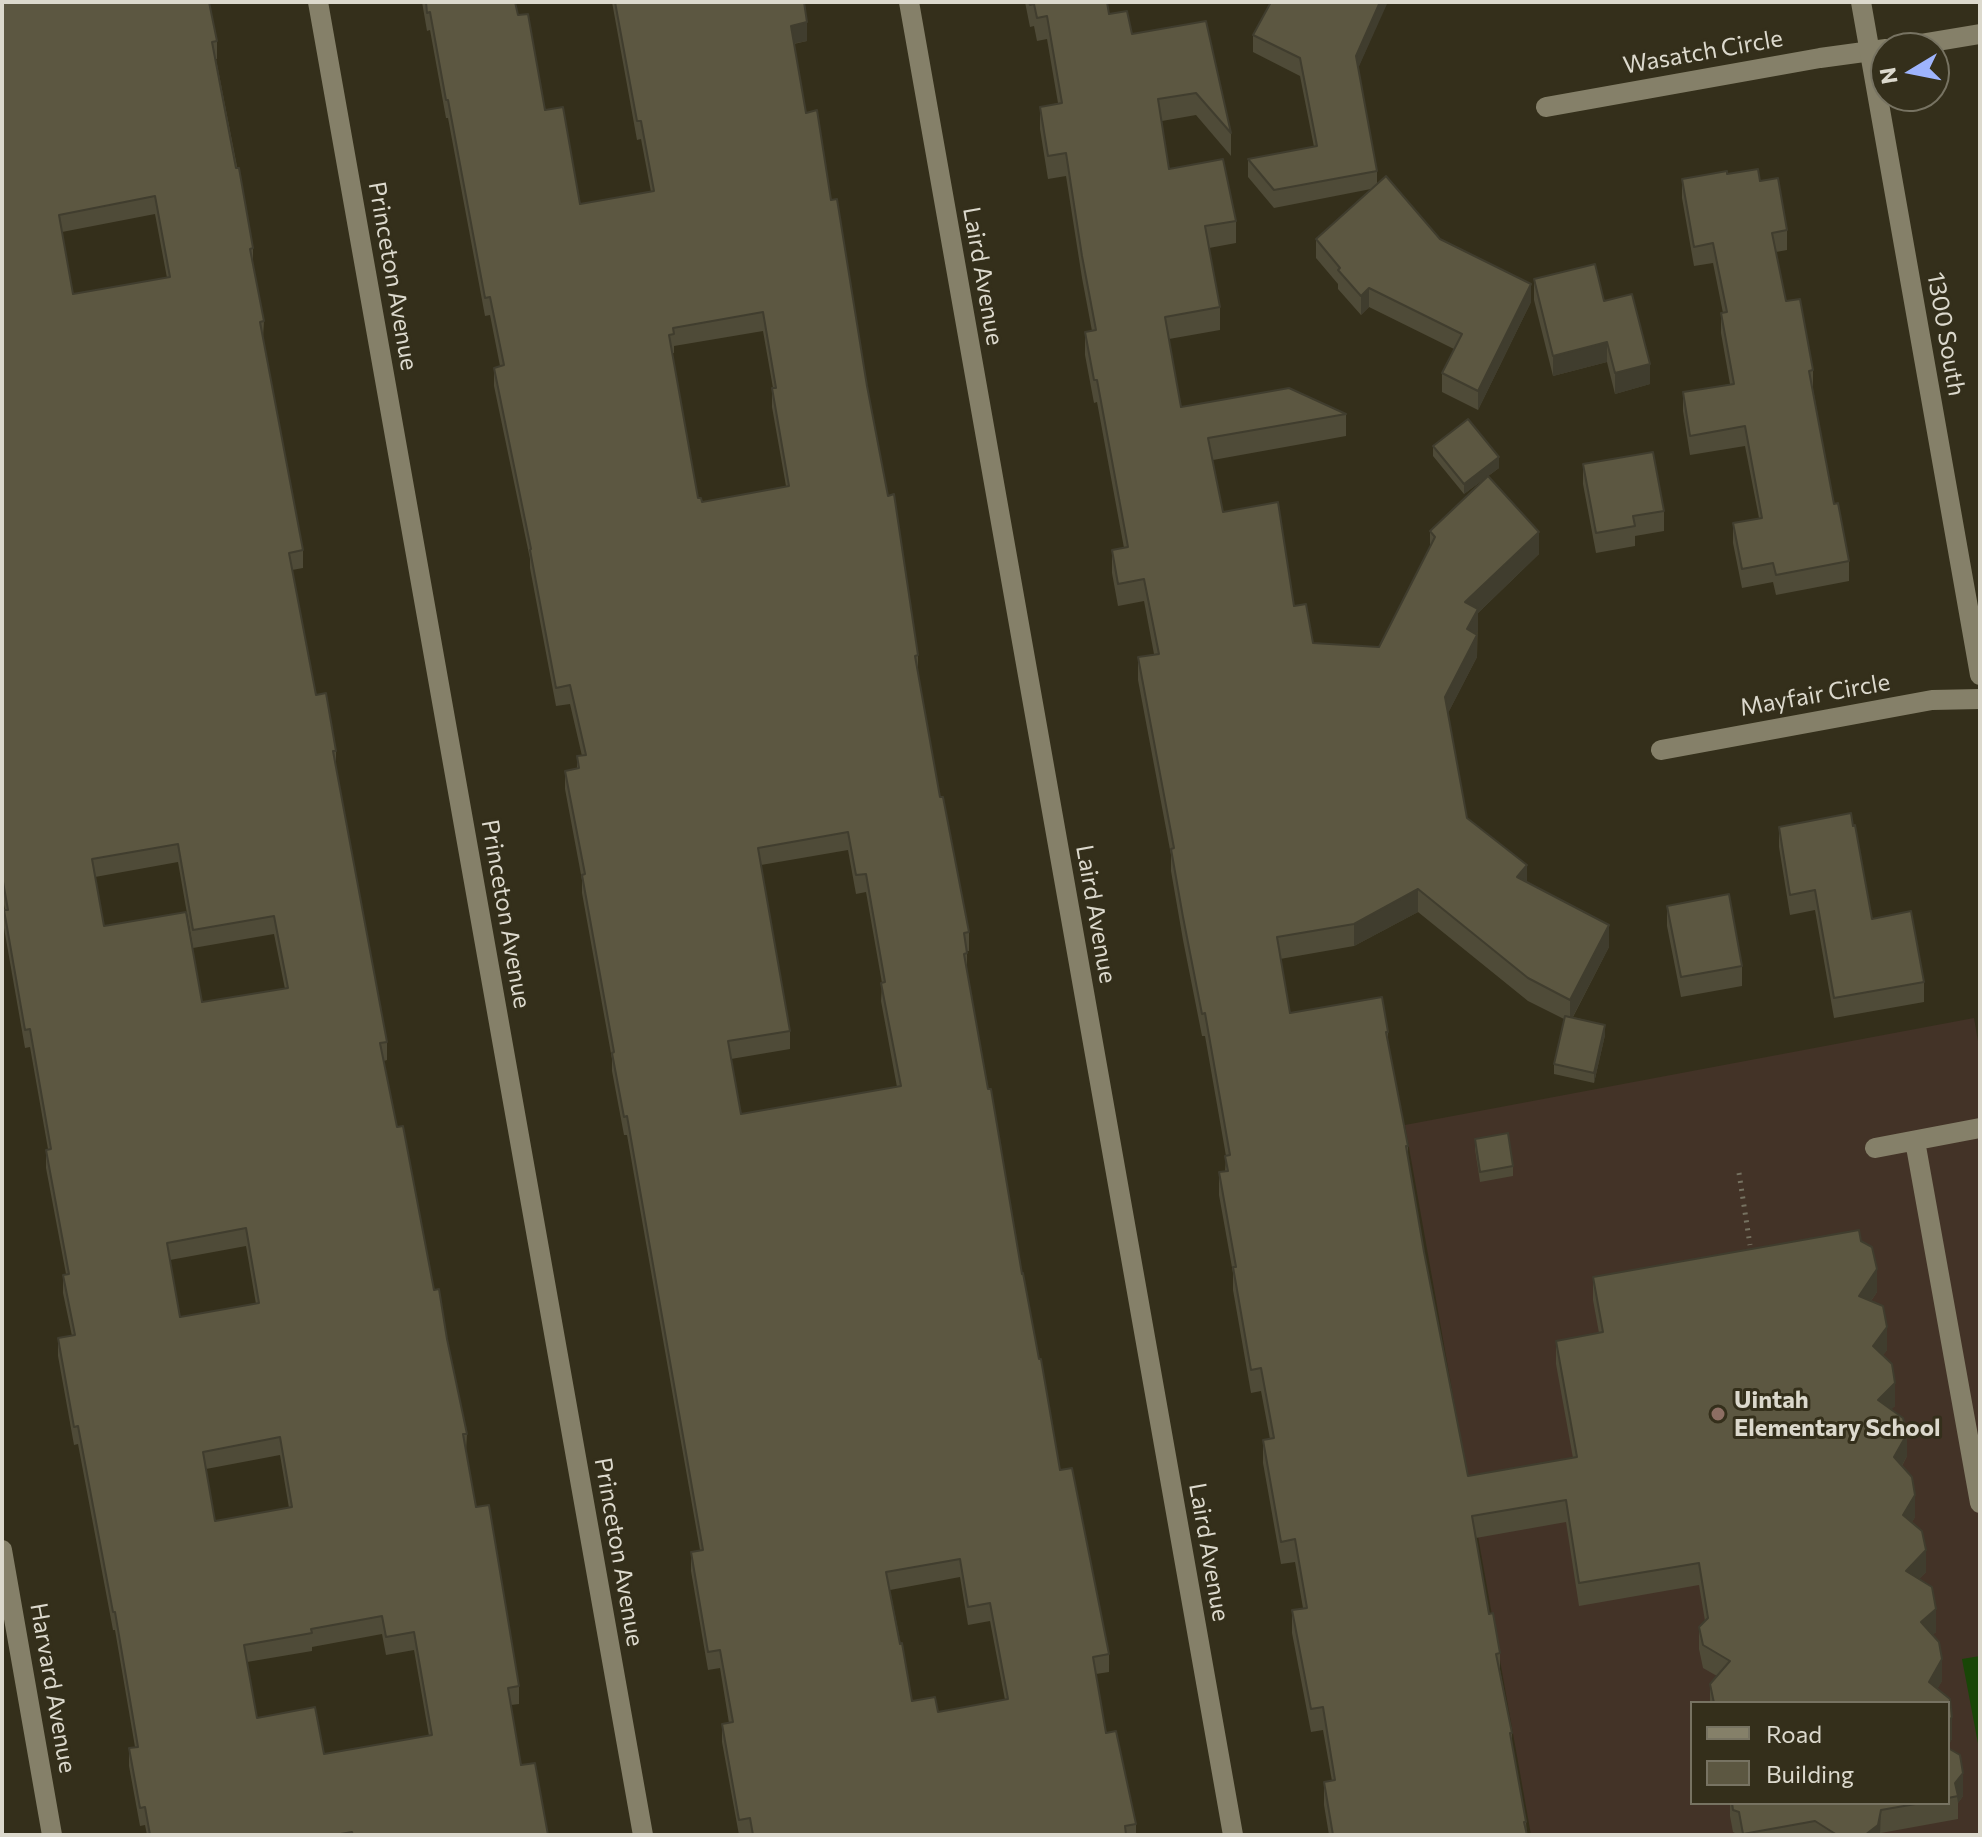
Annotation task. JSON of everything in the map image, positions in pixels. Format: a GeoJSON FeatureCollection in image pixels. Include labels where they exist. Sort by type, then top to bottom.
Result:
{"type":"FeatureCollection","features":[{"type":"Feature","properties":{"kind":"street","name":"Princeton Avenue"},"geometry":{"type":"LineString","coordinates":[[318,2],[643,1835]]}},
{"type":"Feature","properties":{"kind":"street","name":"Laird Avenue"},"geometry":{"type":"LineString","coordinates":[[909,2],[1233,1835]]}},
{"type":"Feature","properties":{"kind":"street","name":"1300 South"},"geometry":{"type":"LineString","coordinates":[[1861,2],[1872,32]]}},
{"type":"Feature","properties":{"kind":"street"},"geometry":{"type":"LineString","coordinates":[[1950,39],[1980,34]]}},
{"type":"Feature","properties":{"kind":"street","name":"Wasatch Circle"},"geometry":{"type":"LineString","coordinates":[[1546,107],[1870,51]]}},
{"type":"Feature","properties":{"kind":"street","name":"1300 South"},"geometry":{"type":"LineString","coordinates":[[1888,112],[1980,675]]}},
{"type":"Feature","properties":{"kind":"street","name":"Mayfair Circle"},"geometry":{"type":"LineString","coordinates":[[1661,750],[1932,700],[1980,699]]}},
{"type":"Feature","properties":{"kind":"street"},"geometry":{"type":"LineString","coordinates":[[1875,1148],[1980,1128]]}},
{"type":"Feature","properties":{"kind":"street"},"geometry":{"type":"LineString","coordinates":[[1915,1141],[1980,1503]]}},
{"type":"Feature","properties":{"kind":"street","name":"Harvard Avenue"},"geometry":{"type":"LineString","coordinates":[[2,1550],[52,1835]]}},
{"type":"Feature","properties":{"kind":"path"},"geometry":{"type":"LineString","coordinates":[[1739,1173],[1750,1245]]}},
{"type":"Feature","properties":{"kind":"shaded area","name":"Uintah Elementary School"},"geometry":{"type":"Polygon","coordinates":[[[1974,1018],[1980,1053],[1980,1835],[1531,1835],[1405,1125],[1974,1018]]]}},
{"type":"Feature","properties":{"kind":"green space"},"geometry":{"type":"Polygon","coordinates":[[[1980,1656],[1980,1754],[1962,1659],[1980,1656]]]}},
{"type":"Feature","properties":{"kind":"building"},"geometry":{"type":"Polygon","coordinates":[[[2,2],[209,2],[217,41],[212,42],[253,248],[250,249],[264,321],[260,322],[303,550],[289,553],[316,695],[326,693],[336,751],[333,751],[387,1042],[380,1043],[397,1127],[403,1126],[434,1290],[439,1289],[467,1434],[463,1434],[476,1507],[489,1505],[519,1686],[508,1688],[521,1765],[535,1763],[548,1835],[353,1835],[352,1832],[335,1835],[150,1835],[145,1807],[140,1808],[129,1748],[138,1747],[115,1612],[78,1426],[74,1427],[58,1338],[75,1335],[63,1275],[69,1274],[46,1150],[51,1149],[30,1029],[25,1030],[4,910],[8,910],[2,876],[2,2]],[[155,196],[59,215],[73,294],[170,277],[155,196]],[[178,844],[92,859],[104,926],[186,912],[202,1002],[288,988],[274,916],[193,930],[178,844]],[[246,1228],[167,1243],[180,1317],[259,1303],[246,1228]],[[280,1437],[203,1452],[215,1521],[292,1507],[280,1437]],[[382,1616],[311,1629],[312,1633],[244,1645],[257,1718],[315,1707],[324,1754],[432,1735],[414,1632],[386,1637],[382,1616]]]}},
{"type":"Feature","properties":{"kind":"building"},"geometry":{"type":"Polygon","coordinates":[[[426,2],[515,2],[518,15],[528,14],[545,110],[563,107],[580,204],[654,191],[641,121],[637,121],[615,2],[804,2],[807,22],[791,26],[806,113],[817,110],[831,200],[837,199],[888,496],[894,494],[918,655],[915,656],[940,797],[943,797],[969,932],[964,933],[967,953],[964,954],[988,1089],[991,1089],[1022,1274],[1041,1359],[1060,1470],[1072,1468],[1109,1654],[1093,1657],[1106,1733],[1116,1731],[1136,1824],[1125,1826],[1126,1835],[753,1835],[750,1818],[739,1820],[722,1724],[733,1722],[720,1650],[708,1652],[691,1552],[703,1550],[627,1116],[624,1117],[612,1053],[582,875],[585,874],[565,771],[579,768],[577,756],[586,755],[570,685],[556,688],[494,368],[504,365],[490,297],[485,298],[448,100],[430,12],[427,13],[426,2]],[[763,312],[673,328],[674,334],[669,335],[698,498],[702,502],[789,486],[763,312]],[[848,832],[758,848],[790,1031],[728,1041],[741,1114],[901,1086],[881,983],[885,982],[866,874],[856,875],[848,832]],[[960,1559],[886,1572],[912,1701],[935,1697],[938,1712],[1008,1699],[990,1603],[968,1607],[960,1559]]]}},
{"type":"Feature","properties":{"kind":"building"},"geometry":{"type":"Polygon","coordinates":[[[1029,2],[1107,2],[1109,14],[1127,11],[1132,34],[1206,21],[1231,133],[1196,93],[1158,99],[1169,169],[1223,159],[1236,221],[1205,226],[1220,307],[1165,317],[1181,407],[1289,388],[1346,414],[1208,438],[1223,512],[1278,502],[1294,606],[1306,604],[1313,643],[1379,647],[1435,537],[1430,531],[1488,476],[1539,532],[1465,602],[1478,609],[1467,629],[1477,635],[1445,697],[1467,818],[1527,865],[1517,877],[1609,925],[1570,1000],[1528,978],[1418,889],[1354,924],[1277,937],[1290,1013],[1382,997],[1424,1252],[1468,1476],[1577,1457],[1556,1341],[1603,1332],[1593,1277],[1859,1230],[1861,1241],[1872,1247],[1877,1269],[1859,1296],[1883,1306],[1887,1327],[1873,1346],[1892,1364],[1895,1383],[1878,1400],[1903,1418],[1907,1434],[1894,1457],[1912,1477],[1915,1495],[1903,1515],[1922,1531],[1926,1550],[1906,1571],[1932,1587],[1936,1609],[1921,1622],[1939,1642],[1942,1659],[1929,1682],[1950,1699],[1952,1717],[1950,1720],[1950,1701],[1714,1701],[1710,1684],[1730,1661],[1703,1645],[1699,1627],[1708,1618],[1699,1563],[1579,1583],[1566,1500],[1472,1516],[1489,1614],[1493,1613],[1500,1653],[1496,1654],[1512,1733],[1527,1835],[1333,1835],[1324,1782],[1335,1780],[1323,1707],[1311,1709],[1292,1610],[1307,1608],[1295,1539],[1281,1542],[1263,1440],[1274,1438],[1261,1368],[1251,1370],[1219,1172],[1228,1171],[1225,1156],[1230,1155],[1205,1013],[1202,1014],[1183,917],[1171,849],[1174,848],[1138,657],[1159,654],[1144,579],[1118,584],[1112,550],[1128,547],[1085,332],[1096,330],[1066,153],[1048,156],[1040,107],[1062,103],[1047,16],[1037,18],[1034,4],[1030,5],[1029,2]]]}},
{"type":"Feature","properties":{"kind":"building"},"geometry":{"type":"Polygon","coordinates":[[[1271,2],[1380,2],[1356,56],[1377,171],[1274,190],[1248,159],[1317,146],[1300,58],[1253,35],[1271,2]]]}},
{"type":"Feature","properties":{"kind":"building"},"geometry":{"type":"Polygon","coordinates":[[[1758,169],[1760,181],[1778,178],[1787,230],[1772,233],[1786,301],[1800,299],[1813,370],[1809,371],[1834,504],[1838,503],[1849,561],[1776,575],[1773,563],[1742,569],[1733,523],[1762,518],[1745,426],[1690,436],[1683,392],[1734,384],[1721,313],[1727,312],[1713,243],[1694,247],[1682,179],[1758,169]]]}},
{"type":"Feature","properties":{"kind":"building"},"geometry":{"type":"Polygon","coordinates":[[[1386,176],[1440,239],[1531,284],[1478,391],[1442,373],[1462,334],[1369,288],[1361,296],[1316,239],[1386,176]]]}},
{"type":"Feature","properties":{"kind":"building"},"geometry":{"type":"Polygon","coordinates":[[[1595,264],[1604,301],[1632,294],[1650,364],[1615,373],[1607,342],[1553,356],[1534,279],[1595,264]]]}},
{"type":"Feature","properties":{"kind":"building"},"geometry":{"type":"Polygon","coordinates":[[[1468,419],[1499,457],[1464,484],[1433,446],[1468,419]]]}},
{"type":"Feature","properties":{"kind":"building"},"geometry":{"type":"Polygon","coordinates":[[[1653,452],[1664,511],[1633,516],[1635,526],[1596,533],[1583,464],[1653,452]]]}},
{"type":"Feature","properties":{"kind":"building"},"geometry":{"type":"Polygon","coordinates":[[[1851,813],[1872,919],[1911,911],[1924,982],[1834,998],[1815,890],[1790,895],[1779,827],[1851,813]]]}},
{"type":"Feature","properties":{"kind":"building"},"geometry":{"type":"Polygon","coordinates":[[[1729,894],[1742,966],[1681,977],[1667,906],[1729,894]]]}},
{"type":"Feature","properties":{"kind":"building"},"geometry":{"type":"Polygon","coordinates":[[[1565,1016],[1605,1025],[1594,1073],[1554,1064],[1565,1016]]]}},
{"type":"Feature","properties":{"kind":"building"},"geometry":{"type":"Polygon","coordinates":[[[1508,1133],[1513,1166],[1480,1172],[1475,1139],[1508,1133]]]}},
{"type":"Feature","properties":{"kind":"building"},"geometry":{"type":"Polygon","coordinates":[[[1950,1749],[1960,1755],[1963,1773],[1955,1783],[1958,1796],[1950,1798],[1950,1749]]]}},
{"type":"Feature","properties":{"kind":"building"},"geometry":{"type":"Polygon","coordinates":[[[1732,1805],[1910,1805],[1881,1810],[1878,1825],[1865,1835],[1837,1835],[1815,1821],[1743,1834],[1739,1812],[1733,1810],[1732,1805]]]}},
{"type":"Feature","properties":{"kind":"place","name":"Uintah Elementary School"},"geometry":{"type":"Point","coordinates":[1718,1414]}}]}
